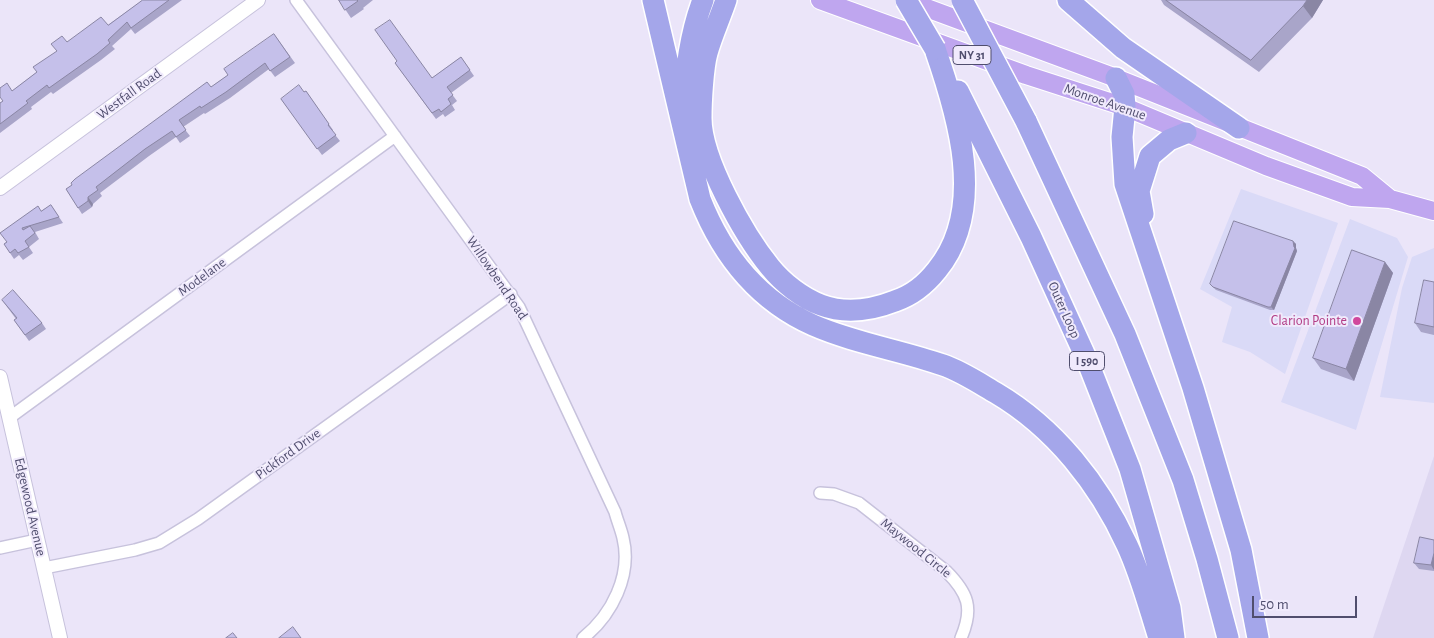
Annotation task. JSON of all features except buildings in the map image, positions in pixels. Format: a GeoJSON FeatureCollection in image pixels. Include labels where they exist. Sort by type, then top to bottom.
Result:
{"type":"FeatureCollection","features":[{"type":"Feature","properties":{"kind":"highway"},"geometry":{"type":"LineString","coordinates":[[653,0],[700,199],[709,223],[721,246],[734,263],[768,298],[813,325],[944,365],[998,394],[1046,431],[1073,458],[1097,489],[1128,546],[1159,638]]}},
{"type":"Feature","properties":{"kind":"highway"},"geometry":{"type":"LineString","coordinates":[[682,126],[686,69],[698,12],[703,0]]}},
{"type":"Feature","properties":{"kind":"highway"},"geometry":{"type":"LineString","coordinates":[[726,0],[707,55],[701,118],[710,162],[736,213],[770,268],[801,295],[822,305],[840,310],[860,310],[909,297],[927,282],[944,262],[962,216],[964,186],[956,95],[935,49],[906,0]]}},
{"type":"Feature","properties":{"kind":"highway"},"geometry":{"type":"LineString","coordinates":[[962,0],[1026,121],[1125,334],[1183,480],[1228,638]]}},
{"type":"Feature","properties":{"kind":"highway"},"geometry":{"type":"LineString","coordinates":[[1068,0],[1123,48],[1239,128]]}},
{"type":"Feature","properties":{"kind":"highway"},"geometry":{"type":"LineString","coordinates":[[1116,78],[1124,94],[1125,107],[1122,137],[1125,184],[1194,388],[1241,550],[1258,638]]}},
{"type":"Feature","properties":{"kind":"highway","name":"Outer Loop"},"geometry":{"type":"LineString","coordinates":[[956,95],[1031,237],[1079,343],[1130,469],[1170,608],[1174,638]]}},
{"type":"Feature","properties":{"kind":"highway"},"geometry":{"type":"LineString","coordinates":[[1150,259],[1139,190],[1150,156],[1169,140],[1186,133]]}},
{"type":"Feature","properties":{"kind":"main road","name":"Monroe Avenue"},"geometry":{"type":"LineString","coordinates":[[820,0],[1026,75],[1125,107],[1266,166],[1352,197],[1390,199],[1434,211]]}},
{"type":"Feature","properties":{"kind":"main road","name":"Monroe Avenue"},"geometry":{"type":"LineString","coordinates":[[906,0],[1116,78],[1362,176],[1390,199]]}},
{"type":"Feature","properties":{"kind":"street","name":"Westfall Road"},"geometry":{"type":"LineString","coordinates":[[0,188],[258,0]]}},
{"type":"Feature","properties":{"kind":"street","name":"Willowbend Road"},"geometry":{"type":"LineString","coordinates":[[296,0],[511,294],[532,332],[615,512],[623,538],[625,564],[623,579],[609,610],[583,638]]}},
{"type":"Feature","properties":{"kind":"street","name":"Modelane"},"geometry":{"type":"LineString","coordinates":[[9,418],[395,136]]}},
{"type":"Feature","properties":{"kind":"street","name":"Pickford Drive"},"geometry":{"type":"LineString","coordinates":[[44,568],[135,550],[159,543],[198,519],[511,294]]}},
{"type":"Feature","properties":{"kind":"street","name":"Edgewood Avenue"},"geometry":{"type":"LineString","coordinates":[[0,377],[60,638]]}},
{"type":"Feature","properties":{"kind":"street","name":"Maywood Circle"},"geometry":{"type":"LineString","coordinates":[[820,493],[834,494],[858,503],[955,580],[964,593],[968,604],[967,620],[961,638]]}},
{"type":"Feature","properties":{"kind":"street"},"geometry":{"type":"LineString","coordinates":[[0,548],[37,540]]}},
{"type":"Feature","properties":{"kind":"shaded area"},"geometry":{"type":"Polygon","coordinates":[[[1241,189],[1338,223],[1285,374],[1250,352],[1222,342],[1232,307],[1200,289],[1241,189]]]}},
{"type":"Feature","properties":{"kind":"shaded area"},"geometry":{"type":"Polygon","coordinates":[[[1350,219],[1397,238],[1408,257],[1356,430],[1281,402],[1350,219]]]}},
{"type":"Feature","properties":{"kind":"shaded area"},"geometry":{"type":"Polygon","coordinates":[[[1434,248],[1434,403],[1380,397],[1402,288],[1412,257],[1434,248]]]}},
{"type":"Feature","properties":{"kind":"shaded area"},"geometry":{"type":"Polygon","coordinates":[[[1434,456],[1434,638],[1373,638],[1434,456]]]}},
{"type":"Feature","properties":{"kind":"place","name":"Clarion Pointe"},"geometry":{"type":"Point","coordinates":[1357,321]}}]}
